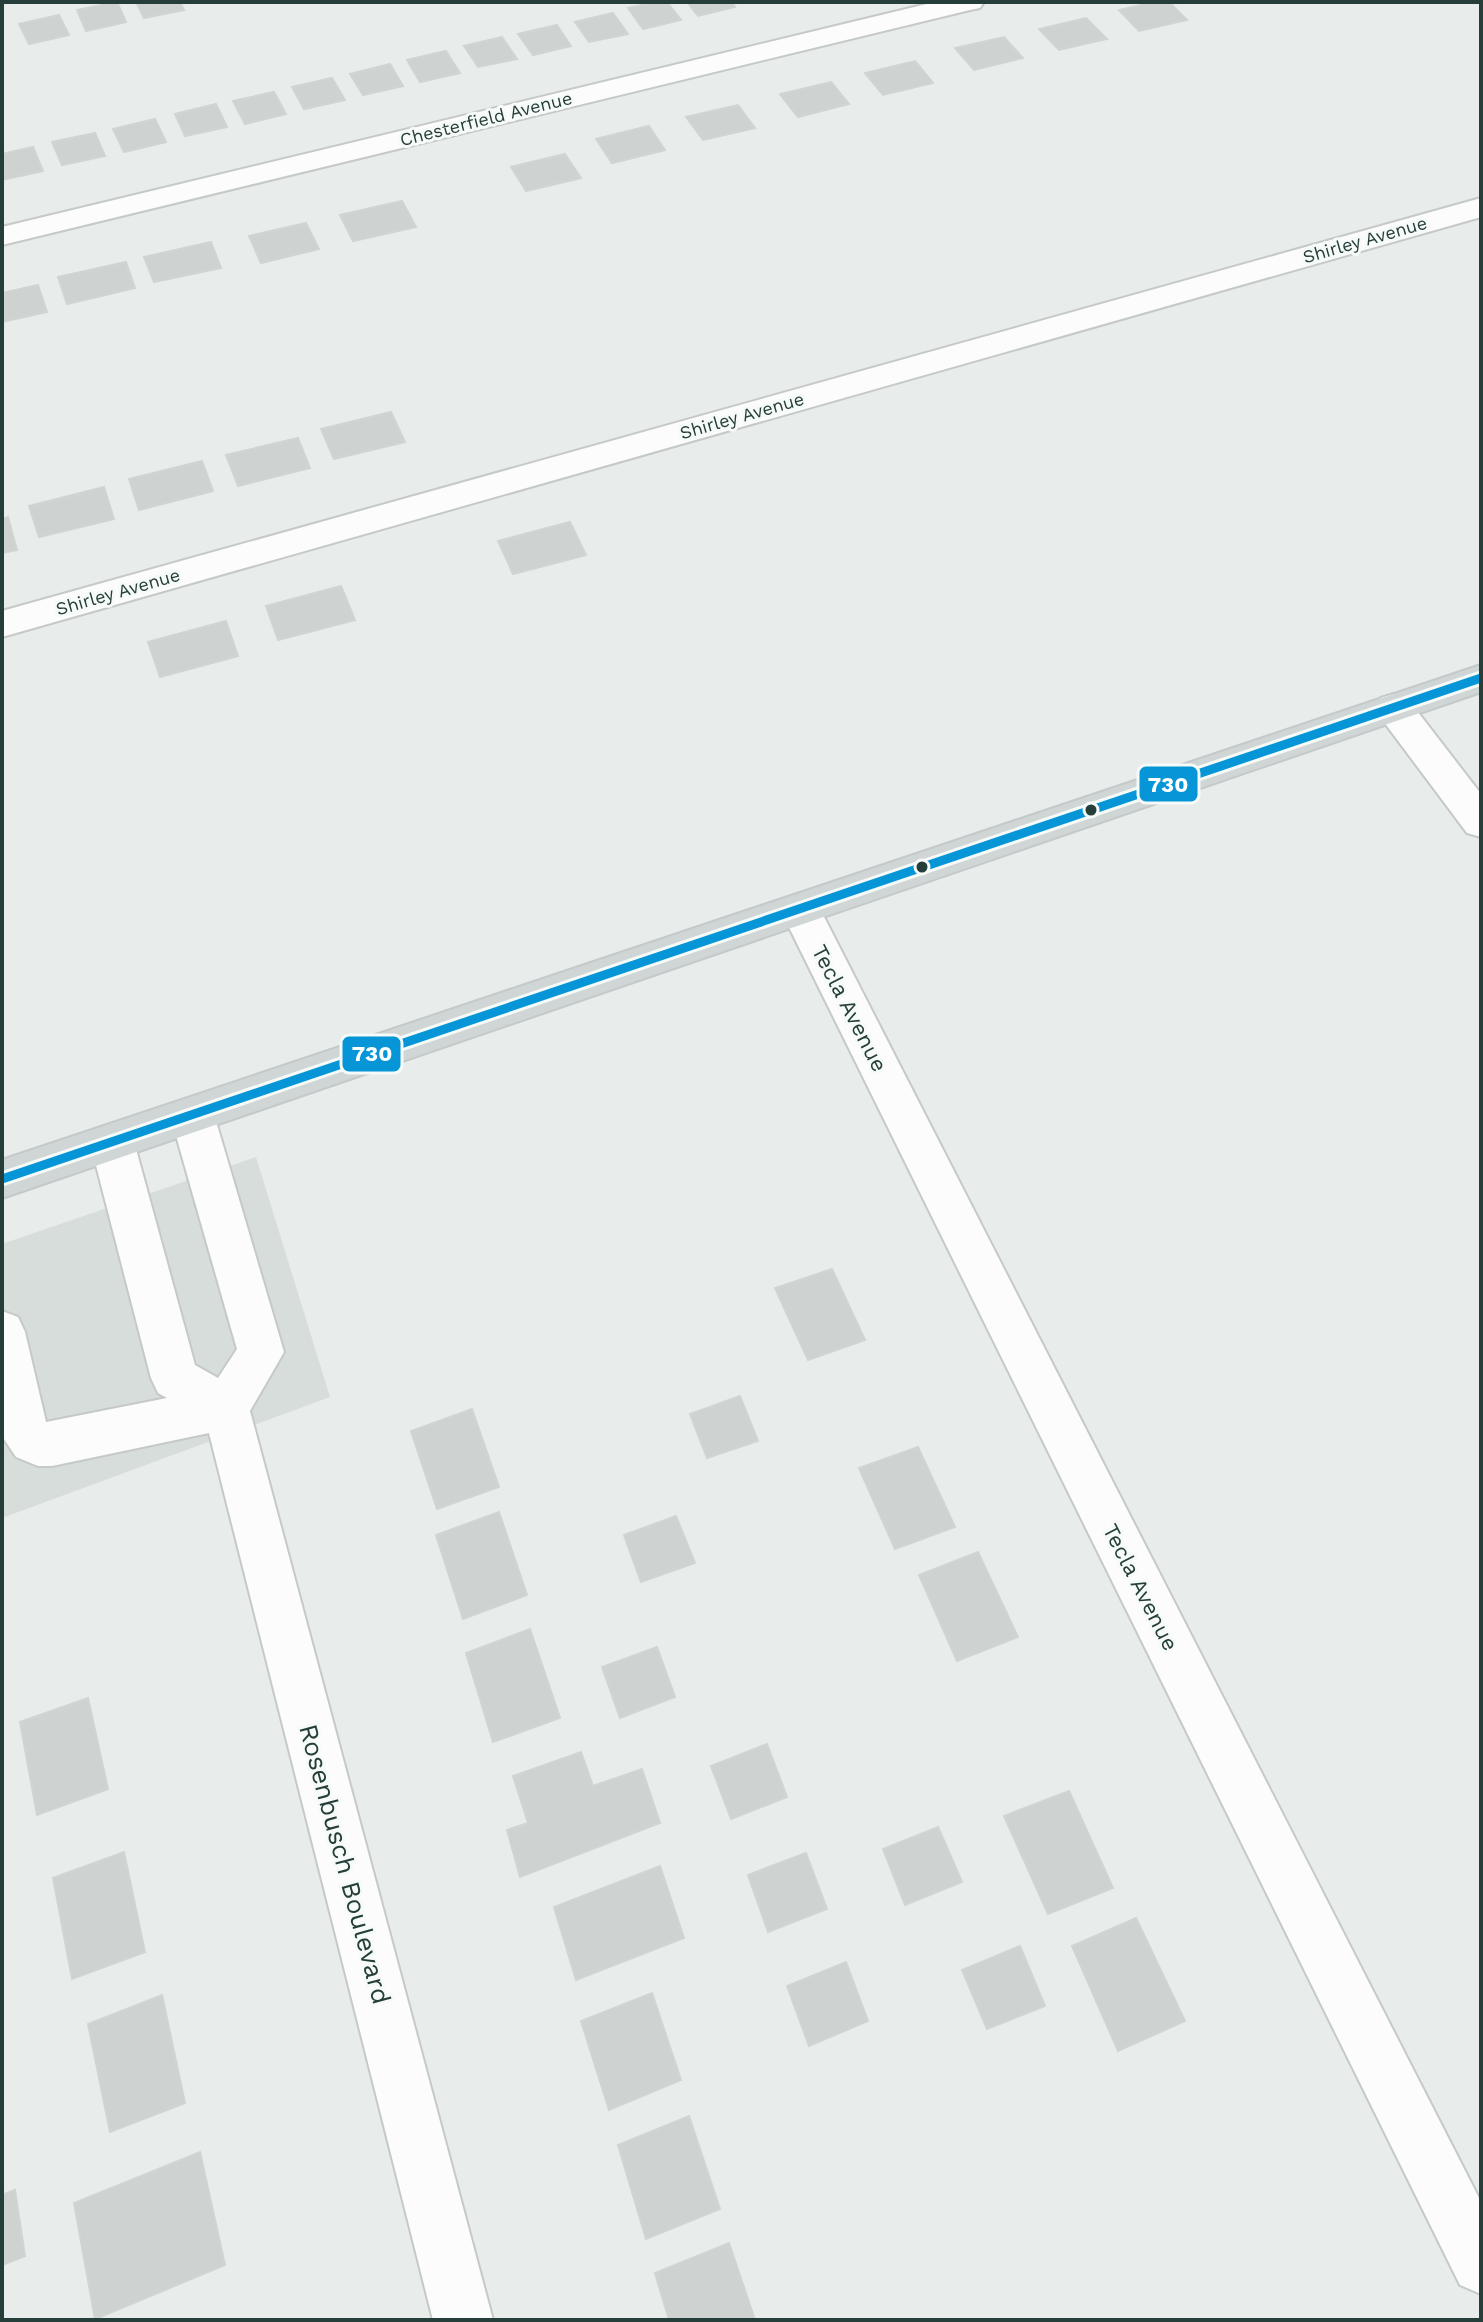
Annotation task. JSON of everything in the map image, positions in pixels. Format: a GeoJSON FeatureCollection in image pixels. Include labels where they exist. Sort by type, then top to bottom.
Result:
{"type":"FeatureCollection","features":[{"type":"Feature","properties":{"kind":"main road"},"geometry":{"type":"LineString","coordinates":[[2,1179],[193,1118],[1481,678]]}},
{"type":"Feature","properties":{"kind":"street","name":"Chesterfield Avenue"},"geometry":{"type":"LineString","coordinates":[[2,236],[970,2]]}},
{"type":"Feature","properties":{"kind":"street","name":"Shirley Avenue"},"geometry":{"type":"LineString","coordinates":[[2,624],[1481,207]]}},
{"type":"Feature","properties":{"kind":"street"},"geometry":{"type":"LineString","coordinates":[[1394,708],[1481,822]]}},
{"type":"Feature","properties":{"kind":"street","name":"Tecla Avenue"},"geometry":{"type":"LineString","coordinates":[[801,911],[1481,2264]]}},
{"type":"Feature","properties":{"kind":"street"},"geometry":{"type":"LineString","coordinates":[[2,1332],[25,1434],[32,1443],[64,1442],[226,1408],[261,1352],[193,1118]]}},
{"type":"Feature","properties":{"kind":"street"},"geometry":{"type":"LineString","coordinates":[[112,1142],[175,1378],[226,1408]]}},
{"type":"Feature","properties":{"kind":"street","name":"Rosenbusch Boulevard"},"geometry":{"type":"LineString","coordinates":[[226,1408],[463,2320]]}},
{"type":"Feature","properties":{"kind":"shaded area"},"geometry":{"type":"Polygon","coordinates":[[[256,1157],[330,1397],[2,1518],[2,1244],[256,1157]]]}},
{"type":"Feature","properties":{"kind":"building"},"geometry":{"type":"Polygon","coordinates":[[[117,2],[126,22],[86,31],[77,10],[117,2]]]}},
{"type":"Feature","properties":{"kind":"building"},"geometry":{"type":"Polygon","coordinates":[[[136,2],[180,2],[184,10],[144,18],[136,2]]]}},
{"type":"Feature","properties":{"kind":"building"},"geometry":{"type":"Polygon","coordinates":[[[667,2],[681,20],[643,29],[628,8],[667,2]]]}},
{"type":"Feature","properties":{"kind":"building"},"geometry":{"type":"Polygon","coordinates":[[[687,2],[731,2],[735,7],[698,16],[687,2]]]}},
{"type":"Feature","properties":{"kind":"building"},"geometry":{"type":"Polygon","coordinates":[[[1169,2],[1187,20],[1139,31],[1119,10],[1169,2]]]}},
{"type":"Feature","properties":{"kind":"building"},"geometry":{"type":"Polygon","coordinates":[[[613,13],[628,34],[589,42],[575,22],[613,13]]]}},
{"type":"Feature","properties":{"kind":"building"},"geometry":{"type":"Polygon","coordinates":[[[59,15],[69,35],[29,44],[19,24],[59,15]]]}},
{"type":"Feature","properties":{"kind":"building"},"geometry":{"type":"Polygon","coordinates":[[[1086,18],[1107,39],[1059,50],[1039,29],[1086,18]]]}},
{"type":"Feature","properties":{"kind":"building"},"geometry":{"type":"Polygon","coordinates":[[[557,25],[571,46],[533,55],[518,34],[557,25]]]}},
{"type":"Feature","properties":{"kind":"building"},"geometry":{"type":"Polygon","coordinates":[[[502,37],[517,59],[478,67],[464,46],[502,37]]]}},
{"type":"Feature","properties":{"kind":"building"},"geometry":{"type":"Polygon","coordinates":[[[1004,37],[1023,58],[974,70],[955,48],[1004,37]]]}},
{"type":"Feature","properties":{"kind":"building"},"geometry":{"type":"Polygon","coordinates":[[[446,51],[460,73],[420,82],[407,60],[446,51]]]}},
{"type":"Feature","properties":{"kind":"building"},"geometry":{"type":"Polygon","coordinates":[[[915,61],[933,83],[883,95],[865,73],[915,61]]]}},
{"type":"Feature","properties":{"kind":"building"},"geometry":{"type":"Polygon","coordinates":[[[390,64],[403,86],[363,95],[350,74],[390,64]]]}},
{"type":"Feature","properties":{"kind":"building"},"geometry":{"type":"Polygon","coordinates":[[[332,78],[345,100],[304,109],[292,87],[332,78]]]}},
{"type":"Feature","properties":{"kind":"building"},"geometry":{"type":"Polygon","coordinates":[[[831,82],[849,104],[798,117],[780,94],[831,82]]]}},
{"type":"Feature","properties":{"kind":"building"},"geometry":{"type":"Polygon","coordinates":[[[274,92],[286,114],[245,124],[233,101],[274,92]]]}},
{"type":"Feature","properties":{"kind":"building"},"geometry":{"type":"Polygon","coordinates":[[[216,104],[227,127],[185,136],[175,114],[216,104]]]}},
{"type":"Feature","properties":{"kind":"building"},"geometry":{"type":"Polygon","coordinates":[[[738,105],[755,128],[703,140],[686,117],[738,105]]]}},
{"type":"Feature","properties":{"kind":"building"},"geometry":{"type":"Polygon","coordinates":[[[155,119],[166,142],[124,152],[113,129],[155,119]]]}},
{"type":"Feature","properties":{"kind":"building"},"geometry":{"type":"Polygon","coordinates":[[[649,126],[665,150],[612,163],[596,139],[649,126]]]}},
{"type":"Feature","properties":{"kind":"building"},"geometry":{"type":"Polygon","coordinates":[[[95,133],[105,156],[62,165],[52,142],[95,133]]]}},
{"type":"Feature","properties":{"kind":"building"},"geometry":{"type":"Polygon","coordinates":[[[33,147],[43,171],[2,180],[2,154],[33,147]]]}},
{"type":"Feature","properties":{"kind":"building"},"geometry":{"type":"Polygon","coordinates":[[[565,154],[581,178],[526,191],[511,167],[565,154]]]}},
{"type":"Feature","properties":{"kind":"building"},"geometry":{"type":"Polygon","coordinates":[[[402,201],[416,227],[353,241],[340,215],[402,201]]]}},
{"type":"Feature","properties":{"kind":"building"},"geometry":{"type":"Polygon","coordinates":[[[306,223],[319,249],[261,263],[249,236],[306,223]]]}},
{"type":"Feature","properties":{"kind":"building"},"geometry":{"type":"Polygon","coordinates":[[[211,242],[221,268],[154,282],[144,257],[211,242]]]}},
{"type":"Feature","properties":{"kind":"building"},"geometry":{"type":"Polygon","coordinates":[[[126,262],[135,288],[67,304],[58,277],[126,262]]]}},
{"type":"Feature","properties":{"kind":"building"},"geometry":{"type":"Polygon","coordinates":[[[38,285],[47,312],[2,322],[2,293],[38,285]]]}},
{"type":"Feature","properties":{"kind":"building"},"geometry":{"type":"Polygon","coordinates":[[[391,412],[405,442],[334,459],[321,429],[391,412]]]}},
{"type":"Feature","properties":{"kind":"building"},"geometry":{"type":"Polygon","coordinates":[[[298,438],[310,468],[238,486],[226,455],[298,438]]]}},
{"type":"Feature","properties":{"kind":"building"},"geometry":{"type":"Polygon","coordinates":[[[202,461],[213,491],[139,510],[129,479],[202,461]]]}},
{"type":"Feature","properties":{"kind":"building"},"geometry":{"type":"Polygon","coordinates":[[[104,487],[114,519],[39,537],[29,506],[104,487]]]}},
{"type":"Feature","properties":{"kind":"building"},"geometry":{"type":"Polygon","coordinates":[[[8,517],[17,550],[2,553],[2,519],[8,517]]]}},
{"type":"Feature","properties":{"kind":"building"},"geometry":{"type":"Polygon","coordinates":[[[570,522],[586,555],[513,574],[498,541],[570,522]]]}},
{"type":"Feature","properties":{"kind":"building"},"geometry":{"type":"Polygon","coordinates":[[[341,586],[355,620],[278,640],[266,606],[341,586]]]}},
{"type":"Feature","properties":{"kind":"building"},"geometry":{"type":"Polygon","coordinates":[[[226,621],[238,656],[160,677],[148,642],[226,621]]]}},
{"type":"Feature","properties":{"kind":"building"},"geometry":{"type":"Polygon","coordinates":[[[832,1269],[865,1340],[808,1360],[775,1288],[832,1269]]]}},
{"type":"Feature","properties":{"kind":"building"},"geometry":{"type":"Polygon","coordinates":[[[740,1396],[758,1441],[707,1458],[690,1414],[740,1396]]]}},
{"type":"Feature","properties":{"kind":"building"},"geometry":{"type":"Polygon","coordinates":[[[472,1409],[499,1487],[437,1509],[411,1431],[472,1409]]]}},
{"type":"Feature","properties":{"kind":"building"},"geometry":{"type":"Polygon","coordinates":[[[918,1447],[955,1527],[895,1549],[859,1468],[918,1447]]]}},
{"type":"Feature","properties":{"kind":"building"},"geometry":{"type":"Polygon","coordinates":[[[499,1512],[527,1595],[463,1619],[436,1535],[499,1512]]]}},
{"type":"Feature","properties":{"kind":"building"},"geometry":{"type":"Polygon","coordinates":[[[676,1516],[695,1563],[641,1582],[624,1535],[676,1516]]]}},
{"type":"Feature","properties":{"kind":"building"},"geometry":{"type":"Polygon","coordinates":[[[978,1552],[1018,1637],[957,1661],[919,1575],[978,1552]]]}},
{"type":"Feature","properties":{"kind":"building"},"geometry":{"type":"Polygon","coordinates":[[[530,1629],[560,1718],[493,1742],[466,1653],[530,1629]]]}},
{"type":"Feature","properties":{"kind":"building"},"geometry":{"type":"Polygon","coordinates":[[[657,1647],[675,1697],[620,1718],[602,1667],[657,1647]]]}},
{"type":"Feature","properties":{"kind":"building"},"geometry":{"type":"Polygon","coordinates":[[[88,1698],[108,1789],[37,1815],[20,1722],[88,1698]]]}},
{"type":"Feature","properties":{"kind":"building"},"geometry":{"type":"Polygon","coordinates":[[[767,1744],[787,1797],[731,1819],[711,1766],[767,1744]]]}},
{"type":"Feature","properties":{"kind":"building"},"geometry":{"type":"Polygon","coordinates":[[[581,1752],[593,1786],[642,1769],[660,1823],[520,1877],[507,1830],[528,1823],[513,1776],[581,1752]]]}},
{"type":"Feature","properties":{"kind":"building"},"geometry":{"type":"Polygon","coordinates":[[[1069,1791],[1113,1888],[1048,1914],[1004,1816],[1069,1791]]]}},
{"type":"Feature","properties":{"kind":"building"},"geometry":{"type":"Polygon","coordinates":[[[938,1827],[962,1882],[905,1905],[883,1849],[938,1827]]]}},
{"type":"Feature","properties":{"kind":"building"},"geometry":{"type":"Polygon","coordinates":[[[124,1852],[145,1952],[72,1979],[53,1878],[124,1852]]]}},
{"type":"Feature","properties":{"kind":"building"},"geometry":{"type":"Polygon","coordinates":[[[806,1853],[827,1909],[768,1932],[748,1875],[806,1853]]]}},
{"type":"Feature","properties":{"kind":"building"},"geometry":{"type":"Polygon","coordinates":[[[660,1866],[684,1938],[576,1980],[554,1907],[660,1866]]]}},
{"type":"Feature","properties":{"kind":"building"},"geometry":{"type":"Polygon","coordinates":[[[1136,1918],[1185,2021],[1118,2051],[1072,1946],[1136,1918]]]}},
{"type":"Feature","properties":{"kind":"building"},"geometry":{"type":"Polygon","coordinates":[[[1020,1946],[1045,2006],[987,2029],[962,1970],[1020,1946]]]}},
{"type":"Feature","properties":{"kind":"building"},"geometry":{"type":"Polygon","coordinates":[[[846,1962],[868,2021],[809,2046],[787,1986],[846,1962]]]}},
{"type":"Feature","properties":{"kind":"building"},"geometry":{"type":"Polygon","coordinates":[[[652,1993],[681,2080],[609,2110],[581,2021],[652,1993]]]}},
{"type":"Feature","properties":{"kind":"building"},"geometry":{"type":"Polygon","coordinates":[[[162,1995],[185,2103],[110,2132],[88,2024],[162,1995]]]}},
{"type":"Feature","properties":{"kind":"building"},"geometry":{"type":"Polygon","coordinates":[[[689,2116],[720,2209],[646,2239],[618,2145],[689,2116]]]}},
{"type":"Feature","properties":{"kind":"building"},"geometry":{"type":"Polygon","coordinates":[[[200,2152],[225,2265],[95,2319],[74,2203],[200,2152]]]}},
{"type":"Feature","properties":{"kind":"building"},"geometry":{"type":"Polygon","coordinates":[[[15,2190],[25,2256],[2,2265],[2,2195],[15,2190]]]}},
{"type":"Feature","properties":{"kind":"building"},"geometry":{"type":"Polygon","coordinates":[[[729,2243],[755,2320],[669,2320],[655,2273],[729,2243]]]}},
{"type":"Feature","properties":{"kind":"transit line","name":"730"},"geometry":{"type":"LineString","coordinates":[[2,1179],[1481,678]]}}]}
